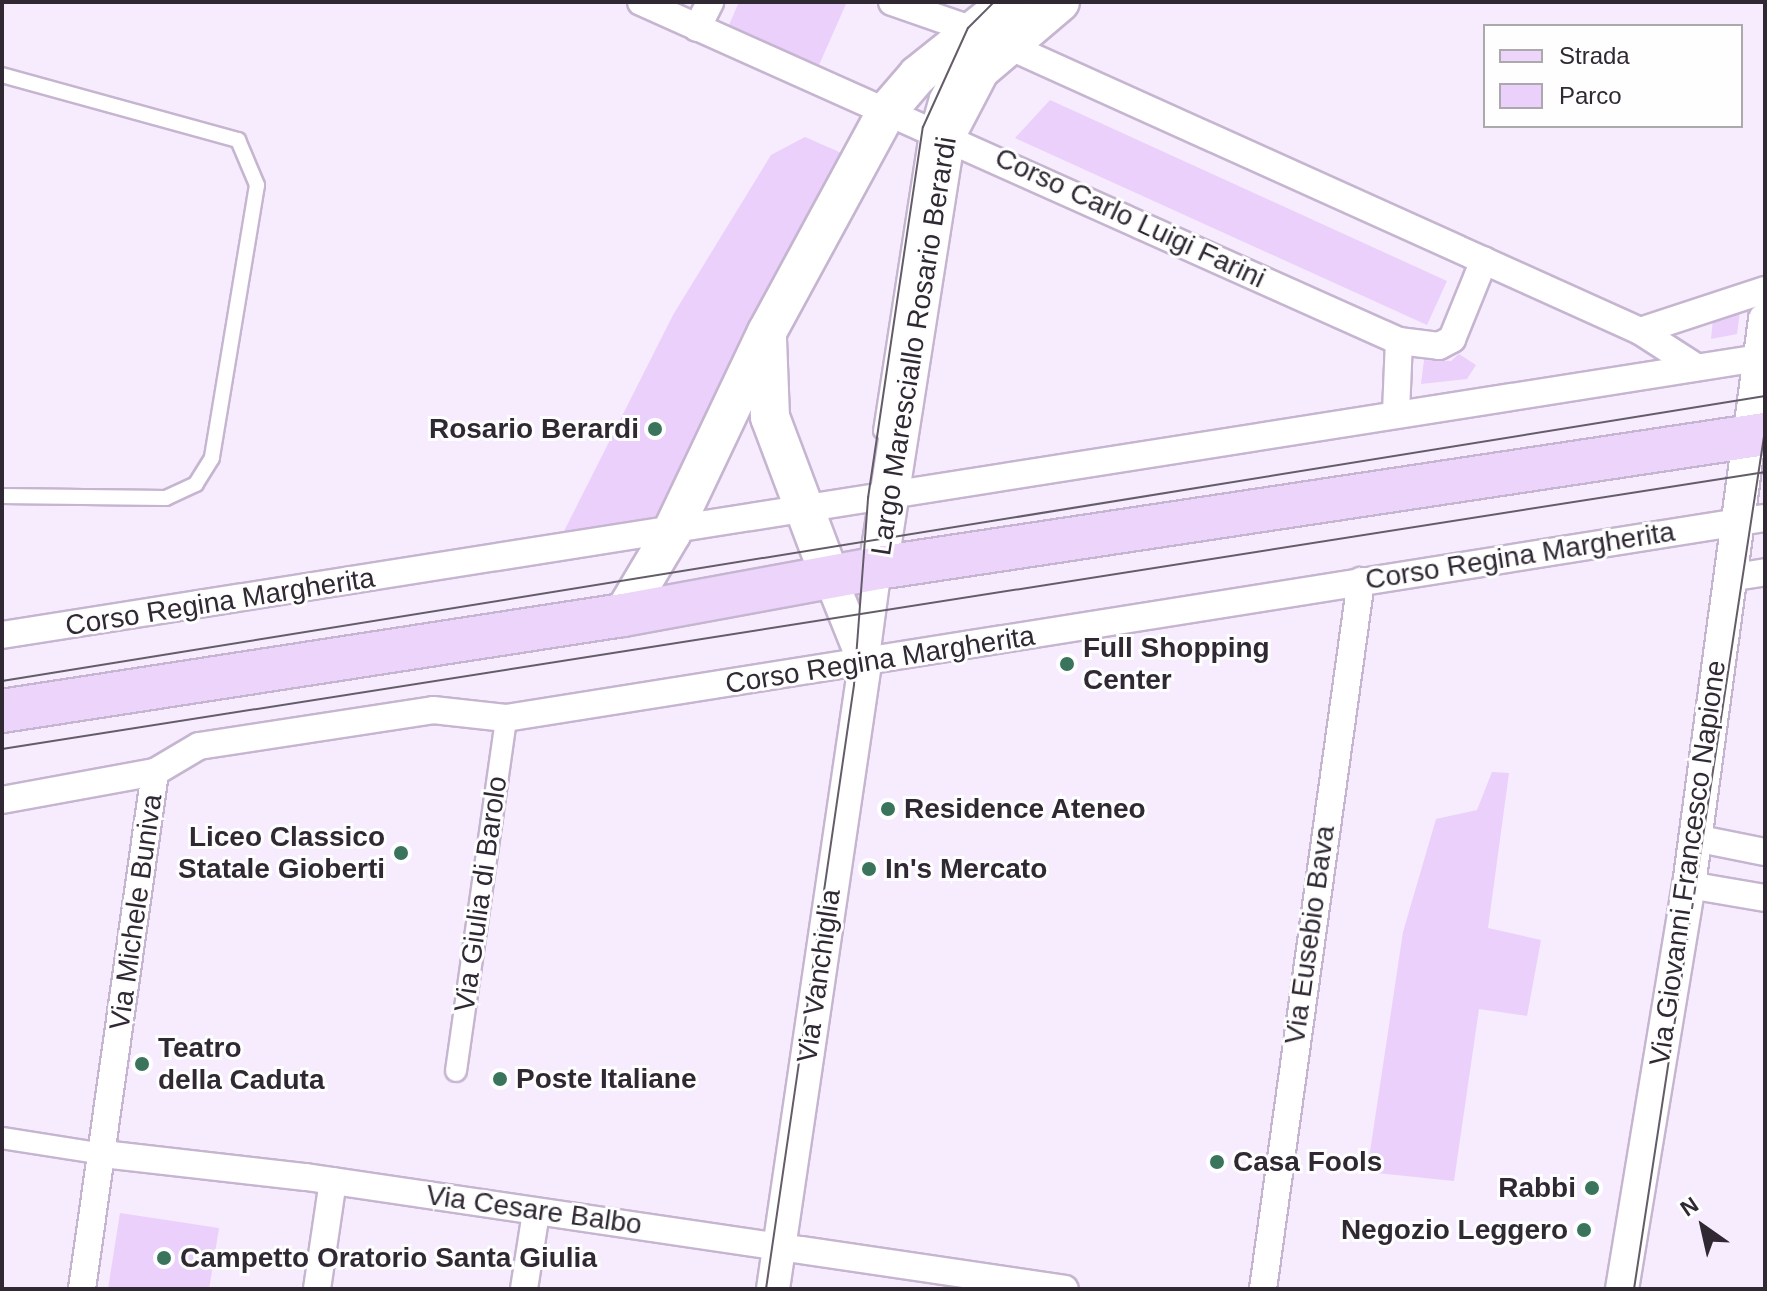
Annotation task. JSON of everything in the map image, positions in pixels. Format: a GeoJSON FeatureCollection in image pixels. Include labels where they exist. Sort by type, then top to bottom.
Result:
{"type":"FeatureCollection","features":[{"type":"Feature","properties":{"kind":"main road"},"geometry":{"type":"LineString","coordinates":[[623,615],[671,534],[767,332],[887,111],[918,75],[988,25],[1009,2]]}},
{"type":"Feature","properties":{"kind":"main road"},"geometry":{"type":"LineString","coordinates":[[988,25],[1060,2]]}},
{"type":"Feature","properties":{"kind":"main road","name":"Largo Maresciallo Rosario Berardi"},"geometry":{"type":"LineString","coordinates":[[859,572],[879,490],[937,132],[970,85],[988,25]]}},
{"type":"Feature","properties":{"kind":"main road","name":"Largo Maresciallo Rosario Berardi"},"geometry":{"type":"LineString","coordinates":[[767,332],[770,417],[801,510],[859,572]]}},
{"type":"Feature","properties":{"kind":"main road"},"geometry":{"type":"LineString","coordinates":[[2,711],[623,615],[859,572],[1756,435]]}},
{"type":"Feature","properties":{"kind":"street","name":"Corso Carlo Luigi Farini"},"geometry":{"type":"LineString","coordinates":[[641,2],[1399,341],[1439,346],[1452,339],[1484,260]]}},
{"type":"Feature","properties":{"kind":"street"},"geometry":{"type":"LineString","coordinates":[[697,28],[710,2]]}},
{"type":"Feature","properties":{"kind":"street"},"geometry":{"type":"LineString","coordinates":[[892,2],[988,25],[1640,331],[1696,367]]}},
{"type":"Feature","properties":{"kind":"street"},"geometry":{"type":"LineString","coordinates":[[1640,331],[1765,290]]}},
{"type":"Feature","properties":{"kind":"street","name":"Via Giovanni Francesco Napione"},"geometry":{"type":"LineString","coordinates":[[1622,1289],[1689,885],[1729,578],[1751,520],[1765,319]]}},
{"type":"Feature","properties":{"kind":"street"},"geometry":{"type":"LineString","coordinates":[[1396,412],[1399,341]]}},
{"type":"Feature","properties":{"kind":"street","name":"Corso Regina Margherita"},"geometry":{"type":"LineString","coordinates":[[2,635],[671,534],[801,510],[879,490],[1761,357]]}},
{"type":"Feature","properties":{"kind":"street","name":"Corso Regina Margherita"},"geometry":{"type":"LineString","coordinates":[[2,800],[155,772],[199,746],[433,710],[506,718],[865,664],[1751,520]]}},
{"type":"Feature","properties":{"kind":"street","name":"Largo Maresciallo Rosario Berardi"},"geometry":{"type":"LineString","coordinates":[[859,572],[865,664]]}},
{"type":"Feature","properties":{"kind":"street","name":"Largo Maresciallo Rosario Berardi"},"geometry":{"type":"LineString","coordinates":[[859,572],[865,664]]}},
{"type":"Feature","properties":{"kind":"street"},"geometry":{"type":"LineString","coordinates":[[1729,578],[1765,572]]}},
{"type":"Feature","properties":{"kind":"street","name":"Via Eusebio Bava"},"geometry":{"type":"LineString","coordinates":[[1263,1289],[1361,581]]}},
{"type":"Feature","properties":{"kind":"street","name":"Via Vanchiglia"},"geometry":{"type":"LineString","coordinates":[[773,1289],[865,664]]}},
{"type":"Feature","properties":{"kind":"street","name":"Via Giulia di Barolo"},"geometry":{"type":"LineString","coordinates":[[456,1071],[506,718]]}},
{"type":"Feature","properties":{"kind":"street","name":"Via Michele Buniva"},"geometry":{"type":"LineString","coordinates":[[82,1289],[155,772]]}},
{"type":"Feature","properties":{"kind":"street"},"geometry":{"type":"LineString","coordinates":[[1695,838],[1765,852]]}},
{"type":"Feature","properties":{"kind":"street"},"geometry":{"type":"LineString","coordinates":[[1689,885],[1765,898]]}},
{"type":"Feature","properties":{"kind":"street","name":"Via Cesare Balbo"},"geometry":{"type":"LineString","coordinates":[[2,1138],[103,1154],[333,1181],[1065,1289]]}},
{"type":"Feature","properties":{"kind":"street"},"geometry":{"type":"LineString","coordinates":[[317,1289],[333,1181]]}},
{"type":"Feature","properties":{"kind":"street"},"geometry":{"type":"LineString","coordinates":[[524,1289],[536,1212]]}},
{"type":"Feature","properties":{"kind":"lane"},"geometry":{"type":"LineString","coordinates":[[2,75],[238,140],[257,185],[212,458],[196,484],[166,498],[2,496]]}},
{"type":"Feature","properties":{"kind":"lane"},"geometry":{"type":"LineString","coordinates":[[879,444],[937,132]]}},
{"type":"Feature","properties":{"kind":"green space"},"geometry":{"type":"Polygon","coordinates":[[[739,2],[846,4],[819,65],[729,25],[739,2]]]}},
{"type":"Feature","properties":{"kind":"green space"},"geometry":{"type":"Polygon","coordinates":[[[1050,100],[1447,281],[1427,325],[1015,138],[1050,100]]]}},
{"type":"Feature","properties":{"kind":"green space"},"geometry":{"type":"Polygon","coordinates":[[[805,137],[846,155],[671,534],[554,551],[673,315],[771,155],[805,137]]]}},
{"type":"Feature","properties":{"kind":"green space"},"geometry":{"type":"Polygon","coordinates":[[[1740,311],[1737,334],[1711,339],[1713,319],[1740,311]]]}},
{"type":"Feature","properties":{"kind":"green space"},"geometry":{"type":"Polygon","coordinates":[[[1459,354],[1476,365],[1467,379],[1421,384],[1424,360],[1451,361],[1459,354]]]}},
{"type":"Feature","properties":{"kind":"green space"},"geometry":{"type":"Polygon","coordinates":[[[1492,772],[1509,773],[1488,928],[1541,940],[1527,1016],[1479,1009],[1454,1181],[1367,1172],[1403,932],[1436,819],[1477,810],[1492,772]]]}},
{"type":"Feature","properties":{"kind":"green space","name":"Campetto Oratorio Santa Giulia"},"geometry":{"type":"Polygon","coordinates":[[[120,1213],[219,1228],[209,1289],[108,1289],[120,1213]]]}},
{"type":"Feature","properties":{"kind":"tram line"},"geometry":{"type":"LineString","coordinates":[[766,1289],[854,685],[868,498],[923,127],[968,28],[994,2]]}},
{"type":"Feature","properties":{"kind":"tram line"},"geometry":{"type":"LineString","coordinates":[[2,681],[1765,396]]}},
{"type":"Feature","properties":{"kind":"tram line"},"geometry":{"type":"LineString","coordinates":[[1634,1289],[1765,430]]}},
{"type":"Feature","properties":{"kind":"tram line"},"geometry":{"type":"LineString","coordinates":[[2,749],[1765,472]]}},
{"type":"Feature","properties":{"kind":"place","name":"Rosario Berardi"},"geometry":{"type":"Point","coordinates":[655,429]}},
{"type":"Feature","properties":{"kind":"place","name":"Full Shopping Center"},"geometry":{"type":"Point","coordinates":[1067,664]}},
{"type":"Feature","properties":{"kind":"place","name":"Residence Ateneo"},"geometry":{"type":"Point","coordinates":[888,809]}},
{"type":"Feature","properties":{"kind":"place","name":"Liceo Classico Statale Gioberti"},"geometry":{"type":"Point","coordinates":[401,853]}},
{"type":"Feature","properties":{"kind":"place","name":"In's Mercato"},"geometry":{"type":"Point","coordinates":[869,869]}},
{"type":"Feature","properties":{"kind":"place","name":"Teatro della Caduta"},"geometry":{"type":"Point","coordinates":[142,1064]}},
{"type":"Feature","properties":{"kind":"place","name":"Poste Italiane"},"geometry":{"type":"Point","coordinates":[500,1079]}},
{"type":"Feature","properties":{"kind":"place","name":"Casa Fools"},"geometry":{"type":"Point","coordinates":[1217,1162]}},
{"type":"Feature","properties":{"kind":"place","name":"Rabbi"},"geometry":{"type":"Point","coordinates":[1592,1188]}},
{"type":"Feature","properties":{"kind":"place","name":"Negozio Leggero"},"geometry":{"type":"Point","coordinates":[1584,1230]}},
{"type":"Feature","properties":{"kind":"place","name":"Campetto Oratorio Santa Giulia"},"geometry":{"type":"Point","coordinates":[164,1258]}}]}
